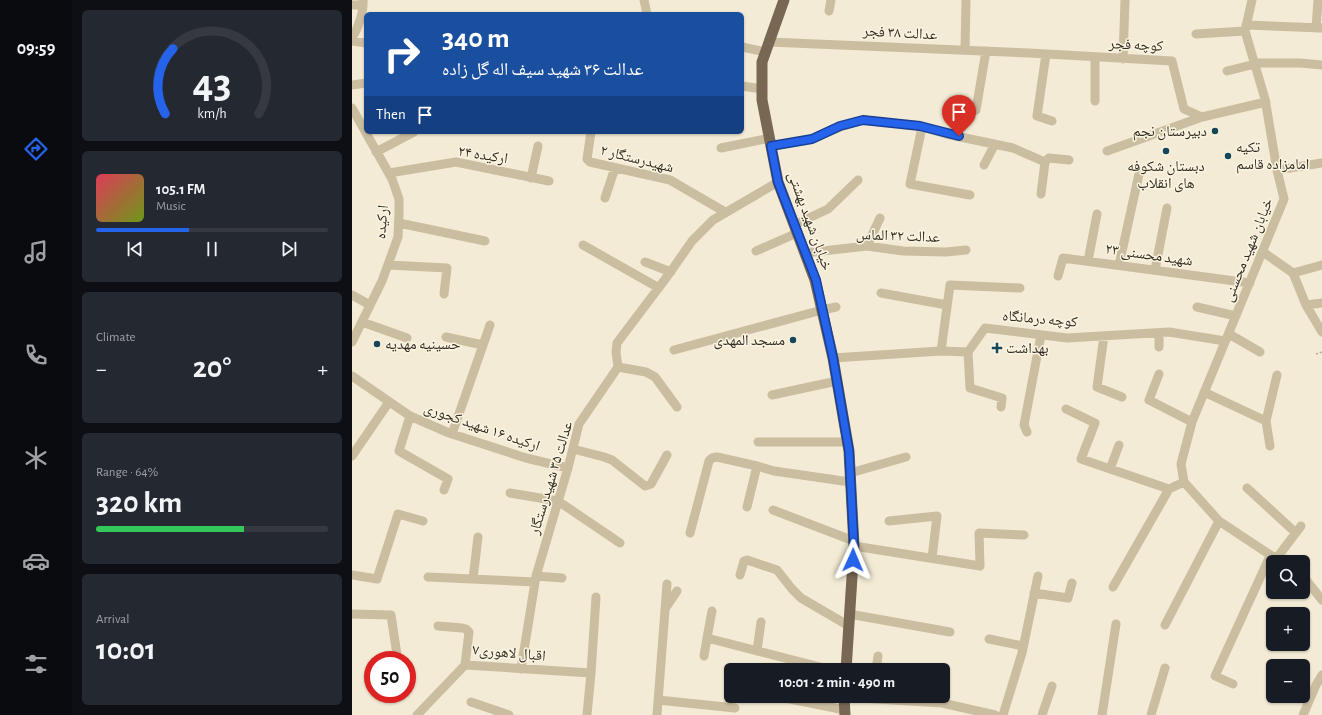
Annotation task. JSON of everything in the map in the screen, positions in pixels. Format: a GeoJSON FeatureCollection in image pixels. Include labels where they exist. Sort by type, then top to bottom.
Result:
{"type":"FeatureCollection","features":[{"type":"Feature","properties":{"kind":"main road","name":"خیابان شهید بهشتی"},"geometry":{"type":"LineString","coordinates":[[784,0],[762,62],[762,100],[778,182],[816,280],[833,358],[848,442],[854,544],[846,663]]}},
{"type":"Feature","properties":{"kind":"street"},"geometry":{"type":"LineString","coordinates":[[644,0],[647,12]]}},
{"type":"Feature","properties":{"kind":"street"},"geometry":{"type":"LineString","coordinates":[[829,11],[831,0]]}},
{"type":"Feature","properties":{"kind":"street"},"geometry":{"type":"LineString","coordinates":[[965,50],[966,0]]}},
{"type":"Feature","properties":{"kind":"street"},"geometry":{"type":"LineString","coordinates":[[1123,59],[1125,0]]}},
{"type":"Feature","properties":{"kind":"street","name":"خیابان شهید محسنی"},"geometry":{"type":"LineString","coordinates":[[1184,482],[1181,464],[1192,422],[1284,199],[1277,170],[1266,102],[1245,28],[1252,0]]}},
{"type":"Feature","properties":{"kind":"street"},"geometry":{"type":"LineString","coordinates":[[1196,34],[1245,28],[1319,28],[1318,0]]}},
{"type":"Feature","properties":{"kind":"street"},"geometry":{"type":"LineString","coordinates":[[352,5],[363,2],[356,32],[352,37]]}},
{"type":"Feature","properties":{"kind":"street"},"geometry":{"type":"LineString","coordinates":[[352,41],[364,43]]}},
{"type":"Feature","properties":{"kind":"street","name":"عدالت ۳۸ فجر"},"geometry":{"type":"LineString","coordinates":[[744,47],[965,50],[1029,53]]}},
{"type":"Feature","properties":{"kind":"street"},"geometry":{"type":"LineString","coordinates":[[976,110],[986,51]]}},
{"type":"Feature","properties":{"kind":"street","name":"کوچه فجر"},"geometry":{"type":"LineString","coordinates":[[1029,53],[1172,62],[1184,110],[1202,117]]}},
{"type":"Feature","properties":{"kind":"street"},"geometry":{"type":"LineString","coordinates":[[1046,54],[1037,116],[1052,121]]}},
{"type":"Feature","properties":{"kind":"street"},"geometry":{"type":"LineString","coordinates":[[1094,101],[1096,57]]}},
{"type":"Feature","properties":{"kind":"street"},"geometry":{"type":"LineString","coordinates":[[1227,71],[1255,64],[1300,63],[1322,65]]}},
{"type":"Feature","properties":{"kind":"street"},"geometry":{"type":"LineString","coordinates":[[352,84],[364,83]]}},
{"type":"Feature","properties":{"kind":"street"},"geometry":{"type":"LineString","coordinates":[[744,86],[762,89]]}},
{"type":"Feature","properties":{"kind":"street"},"geometry":{"type":"LineString","coordinates":[[1107,151],[1202,117],[1266,102]]}},
{"type":"Feature","properties":{"kind":"street","name":"ارکیده"},"geometry":{"type":"LineString","coordinates":[[352,108],[364,130]]}},
{"type":"Feature","properties":{"kind":"street"},"geometry":{"type":"LineString","coordinates":[[721,148],[812,139],[840,126],[863,120],[922,127],[946,134],[996,144],[1013,148],[1045,162]]}},
{"type":"Feature","properties":{"kind":"street"},"geometry":{"type":"LineString","coordinates":[[922,127],[910,184],[970,195]]}},
{"type":"Feature","properties":{"kind":"street","name":"ارکیده"},"geometry":{"type":"LineString","coordinates":[[352,342],[382,281],[398,237],[399,223],[398,199],[392,179],[366,134]]}},
{"type":"Feature","properties":{"kind":"street"},"geometry":{"type":"LineString","coordinates":[[376,152],[410,134]]}},
{"type":"Feature","properties":{"kind":"street","name":"شهیدرستگار ۲"},"geometry":{"type":"LineString","coordinates":[[591,134],[588,161],[670,180],[724,212]]}},
{"type":"Feature","properties":{"kind":"street"},"geometry":{"type":"LineString","coordinates":[[984,165],[996,144]]}},
{"type":"Feature","properties":{"kind":"street"},"geometry":{"type":"LineString","coordinates":[[531,178],[538,146]]}},
{"type":"Feature","properties":{"kind":"street"},"geometry":{"type":"LineString","coordinates":[[1041,194],[1045,162],[1049,158],[1069,160]]}},
{"type":"Feature","properties":{"kind":"street","name":"ارکیده ۲۴"},"geometry":{"type":"LineString","coordinates":[[389,173],[456,162],[549,181]]}},
{"type":"Feature","properties":{"kind":"street"},"geometry":{"type":"LineString","coordinates":[[1277,170],[1322,163]]}},
{"type":"Feature","properties":{"kind":"street"},"geometry":{"type":"LineString","coordinates":[[605,198],[615,168]]}},
{"type":"Feature","properties":{"kind":"street"},"geometry":{"type":"LineString","coordinates":[[1119,265],[1139,174]]}},
{"type":"Feature","properties":{"kind":"street"},"geometry":{"type":"LineString","coordinates":[[756,251],[828,208],[858,180]]}},
{"type":"Feature","properties":{"kind":"street"},"geometry":{"type":"LineString","coordinates":[[677,407],[655,376],[646,372],[618,367],[616,352],[617,343],[671,272],[692,241],[712,220],[778,182]]}},
{"type":"Feature","properties":{"kind":"street"},"geometry":{"type":"LineString","coordinates":[[1155,270],[1167,208]]}},
{"type":"Feature","properties":{"kind":"street"},"geometry":{"type":"LineString","coordinates":[[1088,261],[1097,214]]}},
{"type":"Feature","properties":{"kind":"street"},"geometry":{"type":"LineString","coordinates":[[867,246],[880,218]]}},
{"type":"Feature","properties":{"kind":"street"},"geometry":{"type":"LineString","coordinates":[[399,223],[485,241]]}},
{"type":"Feature","properties":{"kind":"street"},"geometry":{"type":"LineString","coordinates":[[583,245],[659,288]]}},
{"type":"Feature","properties":{"kind":"street","name":"عدالت ۳۲ الماس"},"geometry":{"type":"LineString","coordinates":[[805,253],[867,246],[902,251],[946,252],[966,250]]}},
{"type":"Feature","properties":{"kind":"street"},"geometry":{"type":"LineString","coordinates":[[1263,252],[1293,273],[1306,305],[1322,332]]}},
{"type":"Feature","properties":{"kind":"street","name":"شهید محسنی ۲۳"},"geometry":{"type":"LineString","coordinates":[[1058,276],[1063,258],[1250,282]]}},
{"type":"Feature","properties":{"kind":"street"},"geometry":{"type":"LineString","coordinates":[[645,262],[671,272]]}},
{"type":"Feature","properties":{"kind":"street"},"geometry":{"type":"LineString","coordinates":[[388,265],[447,268],[444,294]]}},
{"type":"Feature","properties":{"kind":"street"},"geometry":{"type":"LineString","coordinates":[[1293,273],[1322,265]]}},
{"type":"Feature","properties":{"kind":"street"},"geometry":{"type":"LineString","coordinates":[[941,351],[950,285],[1020,288]]}},
{"type":"Feature","properties":{"kind":"street"},"geometry":{"type":"LineString","coordinates":[[881,293],[947,305]]}},
{"type":"Feature","properties":{"kind":"street"},"geometry":{"type":"LineString","coordinates":[[352,295],[370,305]]}},
{"type":"Feature","properties":{"kind":"street"},"geometry":{"type":"LineString","coordinates":[[1306,305],[1322,303]]}},
{"type":"Feature","properties":{"kind":"street"},"geometry":{"type":"LineString","coordinates":[[674,350],[836,307]]}},
{"type":"Feature","properties":{"kind":"street"},"geometry":{"type":"LineString","coordinates":[[1197,307],[1236,316]]}},
{"type":"Feature","properties":{"kind":"street"},"geometry":{"type":"LineString","coordinates":[[362,322],[406,338]]}},
{"type":"Feature","properties":{"kind":"street"},"geometry":{"type":"LineString","coordinates":[[452,434],[490,326]]}},
{"type":"Feature","properties":{"kind":"street","name":"کوچه درمانگاه"},"geometry":{"type":"LineString","coordinates":[[968,352],[985,328],[1067,338],[1169,332],[1227,338]]}},
{"type":"Feature","properties":{"kind":"street"},"geometry":{"type":"LineString","coordinates":[[1159,332],[1159,347]]}},
{"type":"Feature","properties":{"kind":"street"},"geometry":{"type":"LineString","coordinates":[[1027,432],[1024,425],[1040,335]]}},
{"type":"Feature","properties":{"kind":"street"},"geometry":{"type":"LineString","coordinates":[[1104,336],[1097,387],[1122,397]]}},
{"type":"Feature","properties":{"kind":"street"},"geometry":{"type":"LineString","coordinates":[[446,337],[483,345]]}},
{"type":"Feature","properties":{"kind":"street"},"geometry":{"type":"LineString","coordinates":[[1227,338],[1260,352]]}},
{"type":"Feature","properties":{"kind":"street"},"geometry":{"type":"LineString","coordinates":[[833,358],[941,351],[968,352],[970,388],[1002,398],[1001,407]]}},
{"type":"Feature","properties":{"kind":"street","name":"عدالت ۳۵ شهیدرستگار"},"geometry":{"type":"LineString","coordinates":[[521,668],[536,579],[579,424],[618,367]]}},
{"type":"Feature","properties":{"kind":"street"},"geometry":{"type":"LineString","coordinates":[[1159,374],[1150,400],[1192,422]]}},
{"type":"Feature","properties":{"kind":"street"},"geometry":{"type":"LineString","coordinates":[[1270,446],[1266,422],[1277,375]]}},
{"type":"Feature","properties":{"kind":"street","name":"ارکیده ۱۶ شهید کجوری"},"geometry":{"type":"LineString","coordinates":[[352,376],[410,416],[452,434],[526,458],[568,468]]}},
{"type":"Feature","properties":{"kind":"street"},"geometry":{"type":"LineString","coordinates":[[772,395],[837,381]]}},
{"type":"Feature","properties":{"kind":"street"},"geometry":{"type":"LineString","coordinates":[[1204,392],[1266,422]]}},
{"type":"Feature","properties":{"kind":"street"},"geometry":{"type":"LineString","coordinates":[[352,456],[389,402]]}},
{"type":"Feature","properties":{"kind":"street"},"geometry":{"type":"LineString","coordinates":[[1066,409],[1095,423],[1081,459],[1169,489]]}},
{"type":"Feature","properties":{"kind":"street"},"geometry":{"type":"LineString","coordinates":[[410,416],[399,451],[448,479],[444,490]]}},
{"type":"Feature","properties":{"kind":"street"},"geometry":{"type":"LineString","coordinates":[[758,442],[848,442]]}},
{"type":"Feature","properties":{"kind":"street"},"geometry":{"type":"LineString","coordinates":[[1110,469],[1119,445]]}},
{"type":"Feature","properties":{"kind":"street"},"geometry":{"type":"LineString","coordinates":[[573,449],[612,460],[645,486],[651,484],[667,455]]}},
{"type":"Feature","properties":{"kind":"street"},"geometry":{"type":"LineString","coordinates":[[690,533],[709,461],[712,458],[717,457],[774,471],[850,478],[906,458]]}},
{"type":"Feature","properties":{"kind":"street"},"geometry":{"type":"LineString","coordinates":[[747,507],[757,466]]}},
{"type":"Feature","properties":{"kind":"street"},"geometry":{"type":"LineString","coordinates":[[1113,588],[1169,489],[1184,482],[1219,521],[1270,555]]}},
{"type":"Feature","properties":{"kind":"street"},"geometry":{"type":"LineString","coordinates":[[1247,488],[1298,530],[1279,555]]}},
{"type":"Feature","properties":{"kind":"street"},"geometry":{"type":"LineString","coordinates":[[510,493],[558,501],[620,543]]}},
{"type":"Feature","properties":{"kind":"street"},"geometry":{"type":"LineString","coordinates":[[773,510],[854,544],[980,566],[979,533],[1024,535]]}},
{"type":"Feature","properties":{"kind":"street"},"geometry":{"type":"LineString","coordinates":[[352,575],[377,579],[398,514],[423,521]]}},
{"type":"Feature","properties":{"kind":"street"},"geometry":{"type":"LineString","coordinates":[[889,521],[937,516],[932,558]]}},
{"type":"Feature","properties":{"kind":"street"},"geometry":{"type":"LineString","coordinates":[[1166,625],[1219,521]]}},
{"type":"Feature","properties":{"kind":"street"},"geometry":{"type":"LineString","coordinates":[[473,579],[478,537]]}},
{"type":"Feature","properties":{"kind":"street"},"geometry":{"type":"LineString","coordinates":[[740,575],[744,561],[747,560],[777,570],[801,598],[849,626]]}},
{"type":"Feature","properties":{"kind":"street"},"geometry":{"type":"LineString","coordinates":[[1003,715],[1023,646],[1038,576]]}},
{"type":"Feature","properties":{"kind":"street"},"geometry":{"type":"LineString","coordinates":[[428,577],[473,579],[562,578]]}},
{"type":"Feature","properties":{"kind":"street"},"geometry":{"type":"LineString","coordinates":[[1233,684],[1215,676],[1266,578]]}},
{"type":"Feature","properties":{"kind":"street"},"geometry":{"type":"LineString","coordinates":[[1034,593],[1068,598],[1072,583]]}},
{"type":"Feature","properties":{"kind":"street"},"geometry":{"type":"LineString","coordinates":[[657,715],[667,584]]}},
{"type":"Feature","properties":{"kind":"street"},"geometry":{"type":"LineString","coordinates":[[1310,585],[1322,600]]}},
{"type":"Feature","properties":{"kind":"street"},"geometry":{"type":"LineString","coordinates":[[665,610],[677,591]]}},
{"type":"Feature","properties":{"kind":"street"},"geometry":{"type":"LineString","coordinates":[[586,715],[591,673],[596,597]]}},
{"type":"Feature","properties":{"kind":"street"},"geometry":{"type":"LineString","coordinates":[[704,656],[712,611]]}},
{"type":"Feature","properties":{"kind":"street"},"geometry":{"type":"LineString","coordinates":[[352,614],[391,615],[397,651]]}},
{"type":"Feature","properties":{"kind":"street"},"geometry":{"type":"LineString","coordinates":[[849,614],[950,632]]}},
{"type":"Feature","properties":{"kind":"street"},"geometry":{"type":"LineString","coordinates":[[757,651],[761,622]]}},
{"type":"Feature","properties":{"kind":"street"},"geometry":{"type":"LineString","coordinates":[[1102,715],[1116,624]]}},
{"type":"Feature","properties":{"kind":"street","name":"اقبال لاهوری۷"},"geometry":{"type":"LineString","coordinates":[[438,626],[462,628],[469,632],[465,665],[591,673]]}},
{"type":"Feature","properties":{"kind":"street"},"geometry":{"type":"LineString","coordinates":[[707,638],[804,663]]}},
{"type":"Feature","properties":{"kind":"street"},"geometry":{"type":"LineString","coordinates":[[990,639],[1023,646]]}},
{"type":"Feature","properties":{"kind":"street"},"geometry":{"type":"LineString","coordinates":[[877,663],[878,656]]}},
{"type":"Feature","properties":{"kind":"street"},"geometry":{"type":"LineString","coordinates":[[417,715],[465,665]]}},
{"type":"Feature","properties":{"kind":"street"},"geometry":{"type":"LineString","coordinates":[[1151,715],[1165,668]]}},
{"type":"Feature","properties":{"kind":"street"},"geometry":{"type":"LineString","coordinates":[[1303,715],[1319,688],[1322,675]]}},
{"type":"Feature","properties":{"kind":"street"},"geometry":{"type":"LineString","coordinates":[[1042,715],[1052,686]]}},
{"type":"Feature","properties":{"kind":"street"},"geometry":{"type":"LineString","coordinates":[[658,700],[735,708]]}},
{"type":"Feature","properties":{"kind":"street"},"geometry":{"type":"LineString","coordinates":[[471,702],[509,715]]}},
{"type":"Feature","properties":{"kind":"street"},"geometry":{"type":"LineString","coordinates":[[806,703],[845,712]]}},
{"type":"Feature","properties":{"kind":"street"},"geometry":{"type":"LineString","coordinates":[[942,703],[995,715]]}},
{"type":"Feature","properties":{"kind":"path"},"geometry":{"type":"LineString","coordinates":[[1316,354],[1322,352]]}},
{"type":"Feature","properties":{"kind":"place","name":"دبیرستان نجم"},"geometry":{"type":"Point","coordinates":[1215,131]}},
{"type":"Feature","properties":{"kind":"place","name":"دبستان شکوفه های انقلاب"},"geometry":{"type":"Point","coordinates":[1166,151]}},
{"type":"Feature","properties":{"kind":"place","name":"تکیه امامزاده قاسم"},"geometry":{"type":"Point","coordinates":[1228,156]}},
{"type":"Feature","properties":{"kind":"place","name":"مسجد المهدی"},"geometry":{"type":"Point","coordinates":[793,340]}},
{"type":"Feature","properties":{"kind":"place","name":"حسینیه مهدیه"},"geometry":{"type":"Point","coordinates":[377,344]}},
{"type":"Feature","properties":{"kind":"place","name":"بهداشت"},"geometry":{"type":"Point","coordinates":[997,348]}},
{"type":"Feature","properties":{"kind":"route"},"geometry":{"type":"LineString","coordinates":[[853,560],[854,541],[849,451],[833,358],[816,280],[778,182],[771,146],[812,139],[840,126],[863,120],[920,126],[946,134],[959,136]]}}]}
